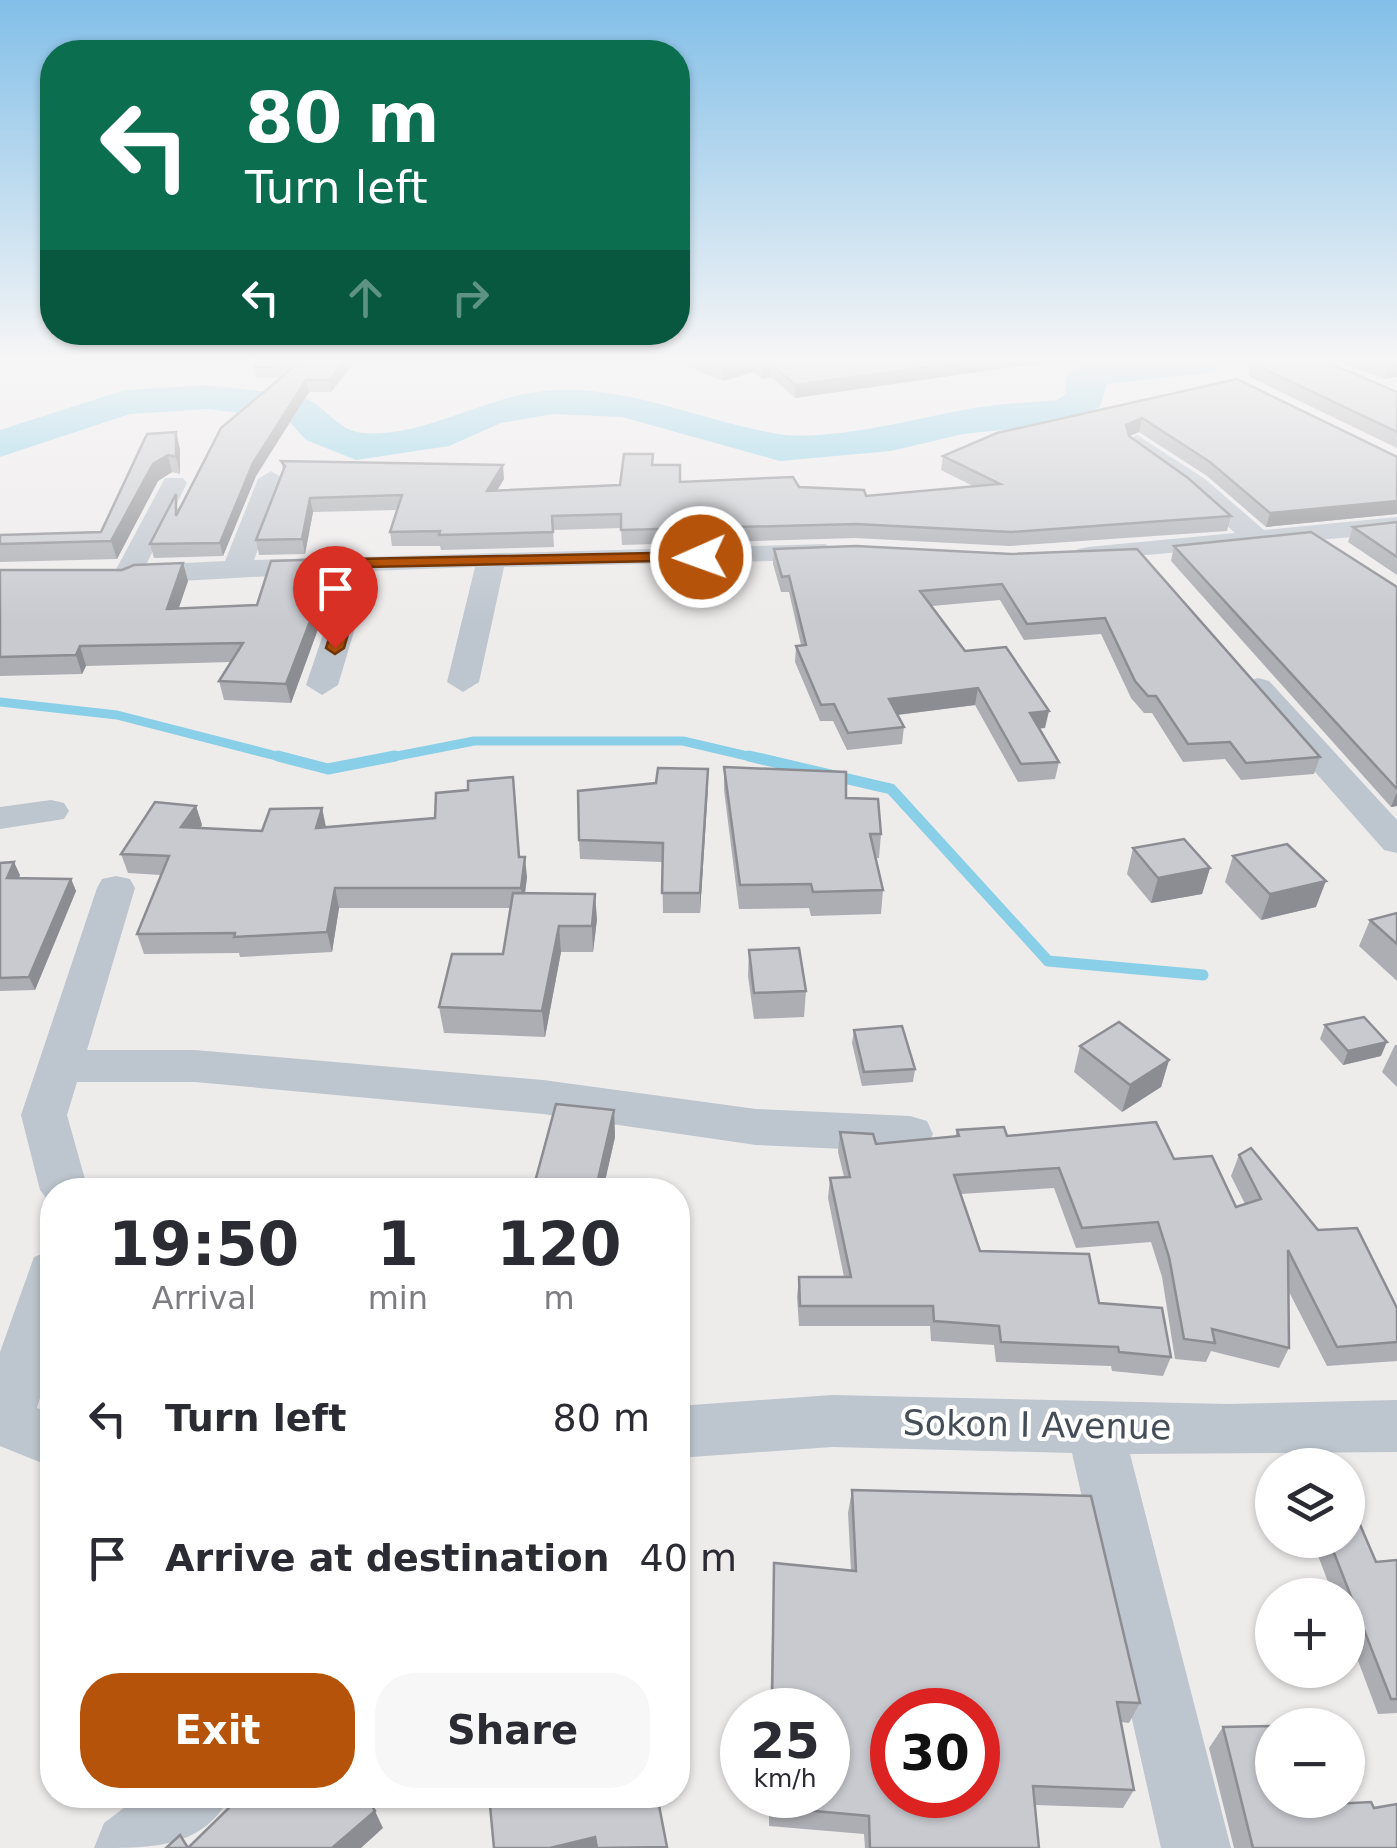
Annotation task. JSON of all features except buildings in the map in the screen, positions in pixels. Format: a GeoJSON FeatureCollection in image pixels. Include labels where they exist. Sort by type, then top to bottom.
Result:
{"type":"FeatureCollection","features":[{"type":"Feature","properties":{"kind":"street"},"geometry":{"type":"LineString","coordinates":[[1146,448],[1196,484],[1256,537]]}},
{"type":"Feature","properties":{"kind":"street"},"geometry":{"type":"LineString","coordinates":[[236,569],[271,479]]}},
{"type":"Feature","properties":{"kind":"street"},"geometry":{"type":"LineString","coordinates":[[126,574],[174,483]]}},
{"type":"Feature","properties":{"kind":"street"},"geometry":{"type":"LineString","coordinates":[[1065,556],[1142,552],[1397,525]]}},
{"type":"Feature","properties":{"kind":"street"},"geometry":{"type":"LineString","coordinates":[[1309,532],[1353,562]]}},
{"type":"Feature","properties":{"kind":"street"},"geometry":{"type":"LineString","coordinates":[[90,575],[360,562],[855,550]]}},
{"type":"Feature","properties":{"kind":"street"},"geometry":{"type":"LineString","coordinates":[[1142,552],[1164,582]]}},
{"type":"Feature","properties":{"kind":"street"},"geometry":{"type":"LineString","coordinates":[[463,682],[491,560]]}},
{"type":"Feature","properties":{"kind":"street"},"geometry":{"type":"LineString","coordinates":[[322,685],[360,562]]}},
{"type":"Feature","properties":{"kind":"street"},"geometry":{"type":"LineString","coordinates":[[1241,668],[1397,842]]}},
{"type":"Feature","properties":{"kind":"street"},"geometry":{"type":"LineString","coordinates":[[0,818],[52,811]]}},
{"type":"Feature","properties":{"kind":"street"},"geometry":{"type":"LineString","coordinates":[[61,1178],[44,1114],[116,888]]}},
{"type":"Feature","properties":{"kind":"street"},"geometry":{"type":"LineString","coordinates":[[60,1066],[195,1066],[543,1096],[756,1127],[910,1134]]}},
{"type":"Feature","properties":{"kind":"street"},"geometry":{"type":"LineString","coordinates":[[19,1428],[40,1329]]}},
{"type":"Feature","properties":{"kind":"street","name":"Sokon I Avenue"},"geometry":{"type":"LineString","coordinates":[[690,1431],[832,1421],[1397,1426]]}},
{"type":"Feature","properties":{"kind":"street"},"geometry":{"type":"LineString","coordinates":[[1096,1426],[1196,1848]]}},
{"type":"Feature","properties":{"kind":"street"},"geometry":{"type":"LineString","coordinates":[[129,1848],[180,1808]]}},
{"type":"Feature","properties":{"kind":"waterway"},"geometry":{"type":"LineString","coordinates":[[0,702],[117,715],[288,759]]}},
{"type":"Feature","properties":{"kind":"waterway"},"geometry":{"type":"LineString","coordinates":[[382,759],[474,741],[683,741],[760,759]]}},
{"type":"Feature","properties":{"kind":"waterway"},"geometry":{"type":"LineString","coordinates":[[278,756],[328,769],[395,756]]}},
{"type":"Feature","properties":{"kind":"waterway"},"geometry":{"type":"LineString","coordinates":[[749,756],[891,789],[1048,961],[1203,975]]}},
{"type":"Feature","properties":{"kind":"route"},"geometry":{"type":"LineString","coordinates":[[335,648],[360,562],[701,557]]}}]}
